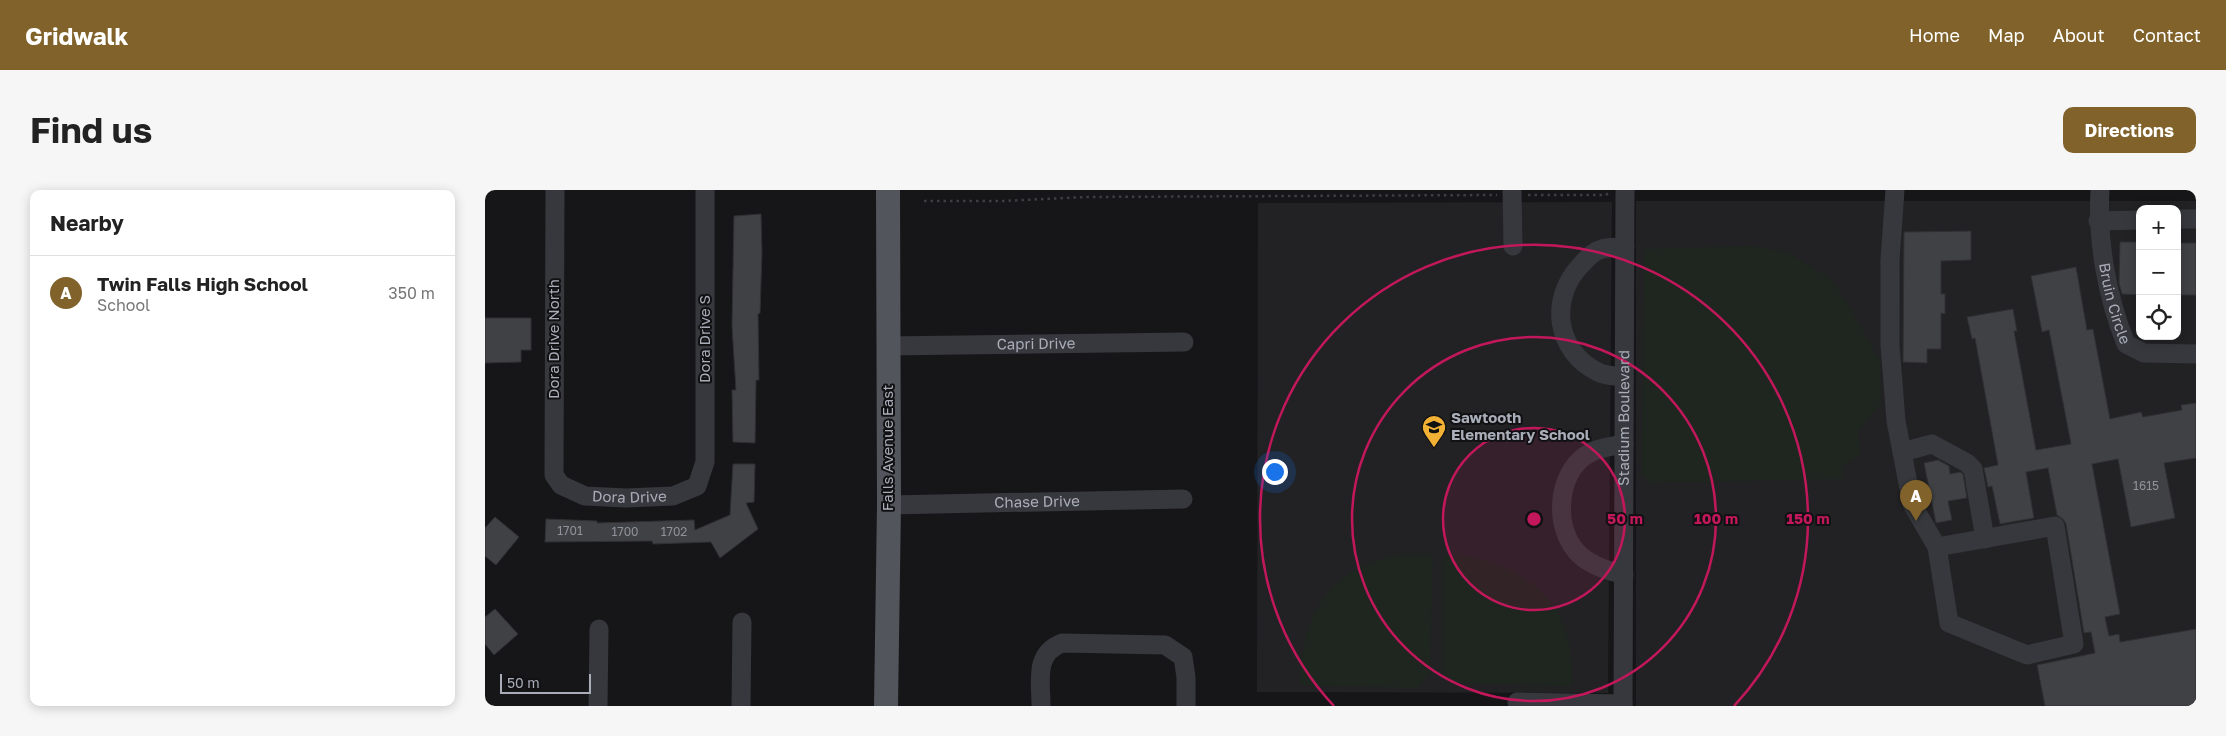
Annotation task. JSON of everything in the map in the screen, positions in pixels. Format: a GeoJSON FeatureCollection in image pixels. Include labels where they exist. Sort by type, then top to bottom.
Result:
{"type":"FeatureCollection","features":[{"type":"Feature","properties":{"kind":"main road","name":"Falls Avenue East"},"geometry":{"type":"LineString","coordinates":[[886,706],[889,505],[887,190]]}},
{"type":"Feature","properties":{"kind":"street","name":"Dora Drive North"},"geometry":{"type":"LineString","coordinates":[[555,190],[553,475],[561,485]]}},
{"type":"Feature","properties":{"kind":"street","name":"Dora Drive S"},"geometry":{"type":"LineString","coordinates":[[697,486],[705,462],[705,190]]}},
{"type":"Feature","properties":{"kind":"street"},"geometry":{"type":"LineString","coordinates":[[887,190],[899,190]]}},
{"type":"Feature","properties":{"kind":"street","name":"Stadium Boulevard"},"geometry":{"type":"LineString","coordinates":[[1623,705],[1625,190]]}},
{"type":"Feature","properties":{"kind":"street"},"geometry":{"type":"LineString","coordinates":[[1895,190],[1890,260],[1890,345],[1896,421],[1912,504],[1937,547],[1949,623],[2027,655],[2074,644],[2055,526],[1937,547]]}},
{"type":"Feature","properties":{"kind":"street","name":"Bruin Circle"},"geometry":{"type":"LineString","coordinates":[[2100,190],[2098,221],[2113,313],[2126,344],[2144,353],[2196,354]]}},
{"type":"Feature","properties":{"kind":"street"},"geometry":{"type":"LineString","coordinates":[[1512,192],[1513,246]]}},
{"type":"Feature","properties":{"kind":"street"},"geometry":{"type":"LineString","coordinates":[[2181,219],[2196,219]]}},
{"type":"Feature","properties":{"kind":"street"},"geometry":{"type":"LineString","coordinates":[[2098,221],[2136,220]]}},
{"type":"Feature","properties":{"kind":"street"},"geometry":{"type":"LineString","coordinates":[[1624,377],[1599,373],[1574,352],[1562,332],[1559,313],[1562,294],[1571,276],[1587,258],[1601,249],[1625,247]]}},
{"type":"Feature","properties":{"kind":"street","name":"Capri Drive"},"geometry":{"type":"LineString","coordinates":[[888,346],[1183,342]]}},
{"type":"Feature","properties":{"kind":"street"},"geometry":{"type":"LineString","coordinates":[[1623,575],[1598,568],[1576,551],[1564,529],[1561,508],[1566,482],[1581,459],[1597,449],[1624,444]]}},
{"type":"Feature","properties":{"kind":"street"},"geometry":{"type":"LineString","coordinates":[[1903,452],[1932,444],[1960,459],[1973,469],[1985,539]]}},
{"type":"Feature","properties":{"kind":"street","name":"Dora Drive"},"geometry":{"type":"LineString","coordinates":[[561,485],[585,496],[627,498],[673,496],[697,486]]}},
{"type":"Feature","properties":{"kind":"street","name":"Chase Drive"},"geometry":{"type":"LineString","coordinates":[[889,505],[1183,498]]}},
{"type":"Feature","properties":{"kind":"street"},"geometry":{"type":"LineString","coordinates":[[741,706],[742,622]]}},
{"type":"Feature","properties":{"kind":"street"},"geometry":{"type":"LineString","coordinates":[[597,706],[599,629]]}},
{"type":"Feature","properties":{"kind":"street"},"geometry":{"type":"LineString","coordinates":[[1041,706],[1043,656],[1050,648],[1062,643],[1165,645],[1183,657],[1186,677],[1186,706]]}},
{"type":"Feature","properties":{"kind":"street"},"geometry":{"type":"LineString","coordinates":[[1517,702],[1623,705]]}},
{"type":"Feature","properties":{"kind":"path"},"geometry":{"type":"LineString","coordinates":[[924,201],[1003,201],[1085,196],[1512,192],[1606,195],[1611,190]]}},
{"type":"Feature","properties":{"kind":"shaded area"},"geometry":{"type":"Polygon","coordinates":[[[1636,201],[2196,201],[2196,706],[1636,706],[1636,201]]]}},
{"type":"Feature","properties":{"kind":"shaded area","name":"Sawtooth Elementary School"},"geometry":{"type":"Polygon","coordinates":[[[1612,202],[1608,693],[1257,692],[1258,203],[1612,202]]]}},
{"type":"Feature","properties":{"kind":"shaded area"},"geometry":{"type":"Polygon","coordinates":[[[1752,246],[1787,252],[1830,278],[1845,299],[1880,361],[1881,403],[1858,432],[1861,456],[1843,465],[1843,479],[1648,483],[1642,473],[1644,249],[1752,246]]]}},
{"type":"Feature","properties":{"kind":"shaded area"},"geometry":{"type":"Polygon","coordinates":[[[1395,555],[1433,555],[1430,673],[1418,688],[1300,685],[1306,638],[1312,618],[1322,601],[1334,586],[1350,573],[1395,555]]]}},
{"type":"Feature","properties":{"kind":"shaded area"},"geometry":{"type":"Polygon","coordinates":[[[1463,555],[1512,571],[1531,583],[1546,597],[1558,614],[1567,634],[1571,658],[1572,686],[1450,683],[1443,676],[1443,556],[1463,555]]]}},
{"type":"Feature","properties":{"kind":"building"},"geometry":{"type":"Polygon","coordinates":[[[761,214],[762,252],[760,313],[758,314],[759,380],[756,380],[755,443],[733,442],[732,390],[736,390],[732,326],[734,216],[761,214]]]}},
{"type":"Feature","properties":{"kind":"building"},"geometry":{"type":"Polygon","coordinates":[[[1971,231],[1971,260],[1941,261],[1941,294],[1945,294],[1945,314],[1941,313],[1941,349],[1927,349],[1927,363],[1903,362],[1904,232],[1971,231]]]}},
{"type":"Feature","properties":{"kind":"building"},"geometry":{"type":"Polygon","coordinates":[[[2120,242],[2136,242],[2136,295],[2122,294],[2119,283],[2120,242]]]}},
{"type":"Feature","properties":{"kind":"building"},"geometry":{"type":"Polygon","coordinates":[[[2181,243],[2196,243],[2196,295],[2181,295],[2181,243]]]}},
{"type":"Feature","properties":{"kind":"building"},"geometry":{"type":"Polygon","coordinates":[[[2076,267],[2087,330],[2093,329],[2110,419],[2141,412],[2143,417],[2182,410],[2181,405],[2196,403],[2196,458],[2164,463],[2175,518],[2131,527],[2118,459],[2092,464],[2120,614],[2105,617],[2109,636],[2119,634],[2120,642],[2196,629],[2196,706],[2045,706],[2037,665],[2095,653],[2091,632],[2084,633],[2066,524],[2057,515],[2048,468],[2026,472],[2034,518],[2000,524],[1992,486],[1988,487],[1984,468],[1998,465],[1975,338],[1972,339],[1967,317],[2013,309],[2017,331],[2014,331],[2036,450],[2071,444],[2049,330],[2042,332],[2031,276],[2076,267]]]}},
{"type":"Feature","properties":{"kind":"building"},"geometry":{"type":"Polygon","coordinates":[[[485,318],[531,318],[531,350],[521,350],[521,362],[485,363],[485,318]]]}},
{"type":"Feature","properties":{"kind":"building"},"geometry":{"type":"Polygon","coordinates":[[[1938,460],[1949,466],[1950,474],[1960,472],[1963,474],[1967,498],[1948,501],[1952,520],[1936,523],[1924,463],[1938,460]]]}},
{"type":"Feature","properties":{"kind":"building"},"geometry":{"type":"Polygon","coordinates":[[[733,464],[755,464],[754,502],[746,503],[758,529],[720,558],[711,542],[653,544],[652,541],[545,542],[546,519],[597,521],[597,523],[694,520],[695,530],[730,515],[733,464]]]}},
{"type":"Feature","properties":{"kind":"building"},"geometry":{"type":"Polygon","coordinates":[[[495,517],[519,537],[496,565],[485,556],[485,528],[495,517]]]}},
{"type":"Feature","properties":{"kind":"building"},"geometry":{"type":"Polygon","coordinates":[[[495,609],[518,634],[494,655],[485,644],[485,617],[495,609]]]}},
{"type":"Feature","properties":{"kind":"place","name":"Sawtooth Elementary School"},"geometry":{"type":"Point","coordinates":[1434,448]}},
{"type":"Feature","properties":{"kind":"place","name":"Twin Falls High School"},"geometry":{"type":"Point","coordinates":[1916,521]}}]}
